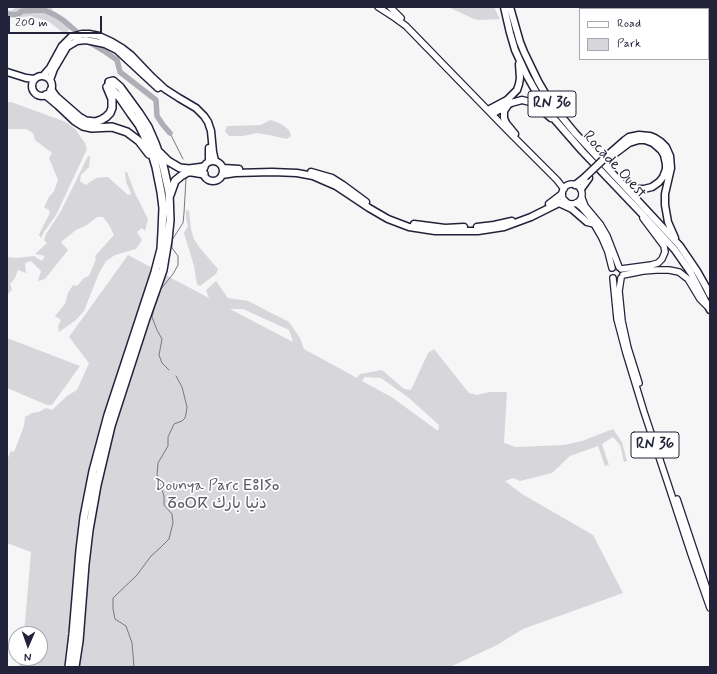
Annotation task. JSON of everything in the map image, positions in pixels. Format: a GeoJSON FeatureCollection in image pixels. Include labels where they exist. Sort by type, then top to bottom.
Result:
{"type":"FeatureCollection","features":[{"type":"Feature","properties":{"kind":"highway","name":"Rocade Ouest"},"geometry":{"type":"LineString","coordinates":[[504,7],[510,33],[519,58],[535,92],[555,120],[582,151],[675,250],[696,282],[709,308]]}},
{"type":"Feature","properties":{"kind":"highway","name":"Rocade Ouest"},"geometry":{"type":"LineString","coordinates":[[510,7],[520,42],[531,69],[545,94],[570,127],[680,246],[697,271],[710,295]]}},
{"type":"Feature","properties":{"kind":"highway"},"geometry":{"type":"LineString","coordinates":[[32,88],[35,79],[39,76],[43,76],[50,68],[63,44],[68,39],[82,34],[92,35],[112,42],[131,55],[166,89],[196,108],[204,116],[211,131],[213,152],[212,161]]}},
{"type":"Feature","properties":{"kind":"highway"},"geometry":{"type":"LineString","coordinates":[[7,76],[24,82],[38,95],[48,92],[52,85],[50,80],[54,69],[65,50],[74,42],[89,40],[113,48],[121,53],[161,90],[200,116],[207,129],[209,150],[212,161]]}},
{"type":"Feature","properties":{"kind":"highway"},"geometry":{"type":"LineString","coordinates":[[492,111],[507,100],[518,87],[520,81],[519,58]]}},
{"type":"Feature","properties":{"kind":"highway"},"geometry":{"type":"LineString","coordinates":[[7,72],[26,78],[35,79]]}},
{"type":"Feature","properties":{"kind":"highway"},"geometry":{"type":"LineString","coordinates":[[43,76],[50,80]]}},
{"type":"Feature","properties":{"kind":"highway"},"geometry":{"type":"LineString","coordinates":[[75,667],[90,522],[97,485],[111,426],[162,270],[170,220],[169,199],[165,174],[159,152],[148,127],[120,88],[114,82],[110,82],[108,85]]}},
{"type":"Feature","properties":{"kind":"highway"},"geometry":{"type":"LineString","coordinates":[[48,92],[79,117],[86,121],[95,122],[103,119],[111,111],[112,102],[107,87],[108,85]]}},
{"type":"Feature","properties":{"kind":"highway"},"geometry":{"type":"LineString","coordinates":[[69,667],[84,517],[93,471],[106,420],[153,280],[161,248],[163,228],[161,192],[150,147],[139,125],[120,98],[108,85]]}},
{"type":"Feature","properties":{"kind":"highway"},"geometry":{"type":"LineString","coordinates":[[48,92],[58,105],[80,125],[92,128],[112,127],[130,134],[142,143],[156,167]]}},
{"type":"Feature","properties":{"kind":"highway"},"geometry":{"type":"LineString","coordinates":[[492,111],[522,100],[539,107],[555,120]]}},
{"type":"Feature","properties":{"kind":"highway"},"geometry":{"type":"LineString","coordinates":[[511,103],[505,109],[504,118],[515,134]]}},
{"type":"Feature","properties":{"kind":"highway"},"geometry":{"type":"LineString","coordinates":[[581,190],[587,179],[629,137],[639,135],[655,138],[666,147],[670,156],[671,168],[665,194],[666,214],[671,229],[680,246]]}},
{"type":"Feature","properties":{"kind":"highway"},"geometry":{"type":"LineString","coordinates":[[610,156],[624,146],[639,140],[645,140],[653,143],[664,155],[666,164],[665,173],[662,180],[656,185],[638,190],[622,185]]}},
{"type":"Feature","properties":{"kind":"highway"},"geometry":{"type":"LineString","coordinates":[[159,152],[168,162],[180,168],[204,171]]}},
{"type":"Feature","properties":{"kind":"highway"},"geometry":{"type":"LineString","coordinates":[[212,161],[220,163],[223,168],[222,175],[219,179],[213,181],[206,178],[204,171],[205,164],[212,161]]}},
{"type":"Feature","properties":{"kind":"highway"},"geometry":{"type":"LineString","coordinates":[[223,168],[289,168],[320,174],[332,178],[381,212],[412,224],[445,228],[474,227],[506,222],[541,208],[558,198],[565,190]]}},
{"type":"Feature","properties":{"kind":"highway"},"geometry":{"type":"LineString","coordinates":[[169,199],[173,185],[181,176],[188,172],[204,171]]}},
{"type":"Feature","properties":{"kind":"highway"},"geometry":{"type":"LineString","coordinates":[[222,175],[235,173],[272,172],[297,173],[313,176],[336,186],[388,219],[409,227],[435,232],[478,231],[504,227],[531,217],[562,202],[587,222],[595,221]]}},
{"type":"Feature","properties":{"kind":"highway"},"geometry":{"type":"LineString","coordinates":[[575,185],[587,179]]}},
{"type":"Feature","properties":{"kind":"main road"},"geometry":{"type":"LineString","coordinates":[[390,7],[559,178],[565,190]]}},
{"type":"Feature","properties":{"kind":"main road"},"geometry":{"type":"LineString","coordinates":[[382,8],[406,26],[508,132],[557,180],[565,190]]}},
{"type":"Feature","properties":{"kind":"main road"},"geometry":{"type":"LineString","coordinates":[[587,179],[585,193],[586,201],[594,213],[595,221],[606,247],[612,268],[610,274],[613,278],[618,279],[643,271],[669,270],[679,272],[688,279],[700,299],[709,308]]}},
{"type":"Feature","properties":{"kind":"main road"},"geometry":{"type":"LineString","coordinates":[[582,198],[576,203],[570,204],[562,202],[565,190],[571,184],[578,186],[581,190],[585,206],[607,236],[623,272],[622,277]]}},
{"type":"Feature","properties":{"kind":"main road"},"geometry":{"type":"LineString","coordinates":[[576,203],[595,221]]}},
{"type":"Feature","properties":{"kind":"main road"},"geometry":{"type":"LineString","coordinates":[[612,268],[632,268],[655,264],[661,261],[664,254],[663,244],[645,222],[642,214]]}},
{"type":"Feature","properties":{"kind":"main road","name":"RN 36"},"geometry":{"type":"LineString","coordinates":[[622,277],[619,291],[622,321],[628,348],[662,462],[710,598]]}},
{"type":"Feature","properties":{"kind":"main road","name":"RN 36"},"geometry":{"type":"LineString","coordinates":[[613,278],[617,319],[626,353],[710,608]]}},
{"type":"Feature","properties":{"kind":"green space"},"geometry":{"type":"Polygon","coordinates":[[[17,7],[53,7],[52,10],[72,24],[66,35],[48,21],[29,16],[17,18],[7,15],[7,10],[11,11],[17,7]]]}},
{"type":"Feature","properties":{"kind":"green space"},"geometry":{"type":"Polygon","coordinates":[[[448,7],[494,7],[500,19],[474,19],[448,7]]]}},
{"type":"Feature","properties":{"kind":"green space"},"geometry":{"type":"Polygon","coordinates":[[[7,102],[11,102],[66,122],[75,129],[85,143],[87,149],[56,215],[41,238],[39,235],[50,211],[44,207],[54,191],[58,180],[49,158],[52,153],[35,140],[33,133],[26,129],[7,129],[7,102]]]}},
{"type":"Feature","properties":{"kind":"green space"},"geometry":{"type":"Polygon","coordinates":[[[270,120],[281,124],[289,130],[291,136],[287,139],[257,133],[243,136],[229,136],[225,131],[227,126],[261,125],[270,120]]]}},
{"type":"Feature","properties":{"kind":"green space"},"geometry":{"type":"Polygon","coordinates":[[[88,156],[90,157],[89,167],[81,175],[80,181],[86,185],[96,178],[108,177],[128,195],[131,194],[126,182],[125,172],[127,172],[135,193],[148,219],[145,231],[142,228],[137,232],[142,240],[136,249],[115,255],[106,261],[99,273],[84,311],[76,320],[59,332],[58,326],[61,320],[55,316],[65,304],[68,293],[73,285],[77,286],[84,278],[89,276],[96,259],[95,256],[114,235],[109,225],[103,217],[97,217],[87,225],[76,230],[61,242],[68,250],[45,279],[38,281],[41,271],[31,261],[25,263],[26,273],[18,270],[15,278],[10,284],[12,290],[7,295],[7,257],[17,258],[34,256],[42,261],[45,256],[35,254],[47,243],[44,240],[46,234],[61,211],[88,156]]]}},
{"type":"Feature","properties":{"kind":"green space"},"geometry":{"type":"Polygon","coordinates":[[[186,210],[189,211],[194,239],[218,269],[216,274],[200,286],[197,284],[194,266],[184,233],[188,226],[186,210]]]}},
{"type":"Feature","properties":{"kind":"green space","name":"Dounya Parc ⴹⵓⵏⵢⴰ ⵒⴰⵔⴽ دنيا بارك"},"geometry":{"type":"Polygon","coordinates":[[[128,255],[209,298],[206,290],[216,281],[228,298],[248,301],[289,322],[300,338],[304,349],[357,378],[360,374],[382,370],[404,389],[411,390],[428,353],[434,349],[469,393],[477,395],[489,392],[507,392],[504,443],[516,447],[564,445],[582,441],[613,429],[622,442],[627,461],[624,462],[620,445],[613,437],[602,444],[609,465],[605,466],[598,446],[570,456],[552,473],[520,481],[513,478],[505,481],[522,494],[593,535],[623,593],[523,629],[497,645],[450,667],[18,667],[48,666],[48,626],[25,626],[31,552],[7,543],[7,460],[11,451],[14,452],[24,426],[25,417],[46,408],[52,410],[67,396],[77,390],[89,363],[69,337],[128,255]],[[230,309],[293,342],[289,330],[243,309],[230,309]],[[365,377],[362,381],[393,398],[438,431],[439,425],[409,398],[381,378],[365,377]]]}},
{"type":"Feature","properties":{"kind":"green space"},"geometry":{"type":"Polygon","coordinates":[[[7,338],[80,366],[52,405],[47,405],[7,388],[7,338]]]}},
{"type":"Feature","properties":{"kind":"waterway"},"geometry":{"type":"LineString","coordinates":[[7,14],[17,15],[22,11],[44,10],[63,20],[77,32]]}},
{"type":"Feature","properties":{"kind":"waterway"},"geometry":{"type":"LineString","coordinates":[[89,42],[117,60],[120,72],[156,100],[157,116],[170,133]]}},
{"type":"Feature","properties":{"kind":"waterway"},"geometry":{"type":"LineString","coordinates":[[170,133],[183,159]]}},
{"type":"Feature","properties":{"kind":"waterway"},"geometry":{"type":"LineString","coordinates":[[169,370],[162,363],[159,355],[162,339],[152,317],[161,289],[178,265],[178,256],[172,248],[172,240],[183,223],[186,178]]}},
{"type":"Feature","properties":{"kind":"waterway"},"geometry":{"type":"LineString","coordinates":[[134,667],[132,643],[126,626],[115,619],[113,598],[137,575],[151,556],[169,539],[173,523],[172,514],[164,505],[164,496],[157,475],[158,463],[168,446],[168,437],[174,424],[182,421],[186,414],[187,407],[182,387],[176,376]]}}]}
